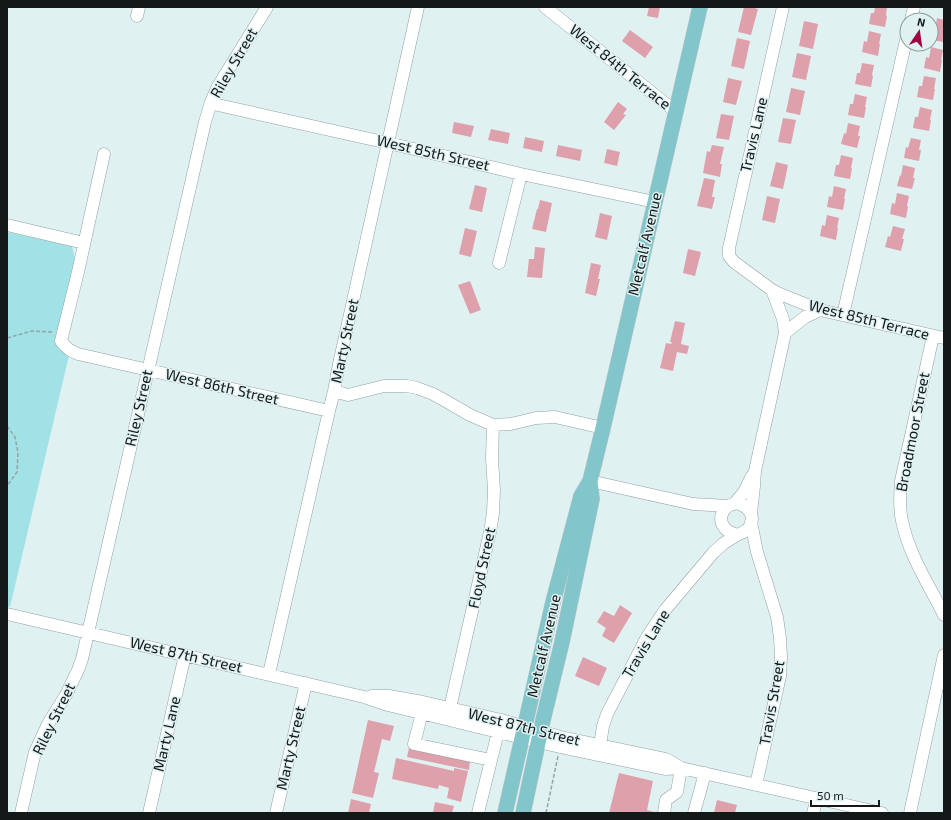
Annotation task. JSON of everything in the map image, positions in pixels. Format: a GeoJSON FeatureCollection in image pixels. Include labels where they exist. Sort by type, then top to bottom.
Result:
{"type":"FeatureCollection","features":[{"type":"Feature","properties":{"kind":"main road","name":"Metcalf Avenue"},"geometry":{"type":"LineString","coordinates":[[505,813],[553,602],[581,496],[590,482],[700,7]]}},
{"type":"Feature","properties":{"kind":"main road","name":"Metcalf Avenue"},"geometry":{"type":"LineString","coordinates":[[522,813],[562,642],[592,499],[590,482]]}},
{"type":"Feature","properties":{"kind":"street","name":"Riley Street"},"geometry":{"type":"LineString","coordinates":[[21,813],[35,752],[48,724],[66,695],[78,670],[205,122],[211,102],[221,80],[267,7]]}},
{"type":"Feature","properties":{"kind":"street","name":"Marty Street"},"geometry":{"type":"LineString","coordinates":[[270,674],[418,7]]}},
{"type":"Feature","properties":{"kind":"street","name":"West 84th Terrace"},"geometry":{"type":"LineString","coordinates":[[544,7],[676,112]]}},
{"type":"Feature","properties":{"kind":"street","name":"Travis Lane"},"geometry":{"type":"LineString","coordinates":[[734,262],[729,256],[728,248],[783,7]]}},
{"type":"Feature","properties":{"kind":"street"},"geometry":{"type":"LineString","coordinates":[[843,315],[903,52]]}},
{"type":"Feature","properties":{"kind":"street","name":"West 85th Street"},"geometry":{"type":"LineString","coordinates":[[211,102],[218,105],[521,174],[655,202]]}},
{"type":"Feature","properties":{"kind":"street"},"geometry":{"type":"LineString","coordinates":[[7,225],[84,243],[104,154]]}},
{"type":"Feature","properties":{"kind":"street"},"geometry":{"type":"LineString","coordinates":[[499,263],[521,174]]}},
{"type":"Feature","properties":{"kind":"street","name":"West 86th Street"},"geometry":{"type":"LineString","coordinates":[[84,243],[61,341],[70,351],[329,411]]}},
{"type":"Feature","properties":{"kind":"street","name":"West 85th Terrace"},"geometry":{"type":"LineString","coordinates":[[734,262],[772,290],[820,310],[938,337]]}},
{"type":"Feature","properties":{"kind":"street","name":"Travis Street"},"geometry":{"type":"LineString","coordinates":[[756,785],[780,676],[781,657],[777,617],[757,552],[751,518],[755,471],[784,333],[783,319],[772,290]]}},
{"type":"Feature","properties":{"kind":"street"},"geometry":{"type":"LineString","coordinates":[[784,333],[804,317],[820,310]]}},
{"type":"Feature","properties":{"kind":"street","name":"Broadmoor Street"},"geometry":{"type":"LineString","coordinates":[[938,337],[901,481],[900,501],[901,520],[906,538],[944,615]]}},
{"type":"Feature","properties":{"kind":"street"},"geometry":{"type":"LineString","coordinates":[[334,391],[348,395],[384,386],[412,387],[433,394],[470,415],[493,425],[511,424],[536,418],[555,417],[603,428]]}},
{"type":"Feature","properties":{"kind":"street","name":"Floyd Street"},"geometry":{"type":"LineString","coordinates":[[450,708],[493,513],[493,425]]}},
{"type":"Feature","properties":{"kind":"street","name":"Travis Street"},"geometry":{"type":"LineString","coordinates":[[731,505],[744,492],[755,471]]}},
{"type":"Feature","properties":{"kind":"street"},"geometry":{"type":"LineString","coordinates":[[590,482],[693,504],[741,504],[748,509],[751,518],[746,530],[738,535],[728,531],[724,527],[722,521],[722,513],[731,505]]}},
{"type":"Feature","properties":{"kind":"street"},"geometry":{"type":"LineString","coordinates":[[693,504],[713,513],[722,521]]}},
{"type":"Feature","properties":{"kind":"street","name":"Travis Lane"},"geometry":{"type":"LineString","coordinates":[[713,553],[721,533],[722,521]]}},
{"type":"Feature","properties":{"kind":"street","name":"Travis Lane"},"geometry":{"type":"LineString","coordinates":[[600,746],[607,714],[647,637],[665,610],[713,553],[724,543],[738,535]]}},
{"type":"Feature","properties":{"kind":"street","name":"Travis Street"},"geometry":{"type":"LineString","coordinates":[[738,535],[752,545],[757,552]]}},
{"type":"Feature","properties":{"kind":"street","name":"West 87th Street"},"geometry":{"type":"LineString","coordinates":[[7,614],[270,674],[498,732],[524,732]]}},
{"type":"Feature","properties":{"kind":"street","name":"Marty Lane"},"geometry":{"type":"LineString","coordinates":[[149,813],[186,655]]}},
{"type":"Feature","properties":{"kind":"street"},"geometry":{"type":"LineString","coordinates":[[910,813],[944,655]]}},
{"type":"Feature","properties":{"kind":"street","name":"Marty Street"},"geometry":{"type":"LineString","coordinates":[[276,813],[306,683]]}},
{"type":"Feature","properties":{"kind":"street","name":"West 87th Street"},"geometry":{"type":"LineString","coordinates":[[364,697],[389,696],[450,708],[540,736],[666,759],[681,768]]}},
{"type":"Feature","properties":{"kind":"street"},"geometry":{"type":"LineString","coordinates":[[422,713],[414,744],[491,760]]}},
{"type":"Feature","properties":{"kind":"street"},"geometry":{"type":"LineString","coordinates":[[478,813],[498,732]]}},
{"type":"Feature","properties":{"kind":"street","name":"West 87th Street"},"geometry":{"type":"LineString","coordinates":[[540,736],[560,747],[665,769],[681,768],[882,813]]}},
{"type":"Feature","properties":{"kind":"street"},"geometry":{"type":"LineString","coordinates":[[664,813],[666,800],[677,792],[681,768]]}},
{"type":"Feature","properties":{"kind":"street"},"geometry":{"type":"LineString","coordinates":[[694,813],[705,773]]}},
{"type":"Feature","properties":{"kind":"street"},"geometry":{"type":"LineString","coordinates":[[813,813],[817,798]]}},
{"type":"Feature","properties":{"kind":"path"},"geometry":{"type":"LineString","coordinates":[[7,338],[32,331],[53,332]]}},
{"type":"Feature","properties":{"kind":"path"},"geometry":{"type":"LineString","coordinates":[[7,426],[15,437],[18,453],[17,472],[7,486]]}},
{"type":"Feature","properties":{"kind":"path"},"geometry":{"type":"LineString","coordinates":[[546,813],[560,747]]}},
{"type":"Feature","properties":{"kind":"shaded area"},"geometry":{"type":"Polygon","coordinates":[[[7,232],[72,246],[78,272],[61,341],[70,351],[10,607],[7,606],[7,232]]]}},
{"type":"Feature","properties":{"kind":"building"},"geometry":{"type":"Polygon","coordinates":[[[649,7],[660,7],[658,18],[647,16],[649,7]]]}},
{"type":"Feature","properties":{"kind":"building"},"geometry":{"type":"Polygon","coordinates":[[[744,7],[758,9],[751,35],[738,32],[744,7]]]}},
{"type":"Feature","properties":{"kind":"building"},"geometry":{"type":"Polygon","coordinates":[[[875,7],[887,7],[885,27],[869,24],[871,13],[874,13],[875,7]]]}},
{"type":"Feature","properties":{"kind":"building"},"geometry":{"type":"Polygon","coordinates":[[[939,19],[944,20],[944,42],[939,41],[939,19]]]}},
{"type":"Feature","properties":{"kind":"building"},"geometry":{"type":"Polygon","coordinates":[[[804,21],[818,24],[813,49],[799,46],[804,21]]]}},
{"type":"Feature","properties":{"kind":"building"},"geometry":{"type":"Polygon","coordinates":[[[630,30],[653,47],[645,58],[622,41],[630,30]]]}},
{"type":"Feature","properties":{"kind":"building"},"geometry":{"type":"Polygon","coordinates":[[[869,31],[881,34],[878,56],[862,52],[864,41],[867,42],[869,31]]]}},
{"type":"Feature","properties":{"kind":"building"},"geometry":{"type":"Polygon","coordinates":[[[737,38],[750,41],[744,69],[731,66],[737,38]]]}},
{"type":"Feature","properties":{"kind":"building"},"geometry":{"type":"Polygon","coordinates":[[[939,49],[943,50],[940,72],[924,68],[926,57],[929,58],[930,52],[939,52],[939,49]]]}},
{"type":"Feature","properties":{"kind":"building"},"geometry":{"type":"Polygon","coordinates":[[[797,53],[811,56],[806,80],[792,77],[797,53]]]}},
{"type":"Feature","properties":{"kind":"building"},"geometry":{"type":"Polygon","coordinates":[[[862,63],[874,65],[871,87],[855,84],[857,73],[860,73],[862,63]]]}},
{"type":"Feature","properties":{"kind":"building"},"geometry":{"type":"Polygon","coordinates":[[[924,76],[936,78],[933,100],[917,97],[919,86],[922,86],[924,76]]]}},
{"type":"Feature","properties":{"kind":"building"},"geometry":{"type":"Polygon","coordinates":[[[728,78],[742,81],[736,105],[723,102],[728,78]]]}},
{"type":"Feature","properties":{"kind":"building"},"geometry":{"type":"Polygon","coordinates":[[[791,88],[805,91],[800,115],[786,112],[791,88]]]}},
{"type":"Feature","properties":{"kind":"building"},"geometry":{"type":"Polygon","coordinates":[[[855,94],[867,97],[864,118],[848,115],[850,104],[853,104],[855,94]]]}},
{"type":"Feature","properties":{"kind":"building"},"geometry":{"type":"Polygon","coordinates":[[[618,102],[627,109],[623,114],[626,115],[614,130],[604,122],[618,102]]]}},
{"type":"Feature","properties":{"kind":"building"},"geometry":{"type":"Polygon","coordinates":[[[920,107],[932,110],[929,131],[913,128],[915,117],[918,117],[920,107]]]}},
{"type":"Feature","properties":{"kind":"building"},"geometry":{"type":"Polygon","coordinates":[[[721,114],[734,116],[729,140],[716,138],[721,114]]]}},
{"type":"Feature","properties":{"kind":"building"},"geometry":{"type":"Polygon","coordinates":[[[783,118],[796,120],[791,144],[778,142],[783,118]]]}},
{"type":"Feature","properties":{"kind":"building"},"geometry":{"type":"Polygon","coordinates":[[[454,122],[474,126],[471,137],[452,133],[454,122]]]}},
{"type":"Feature","properties":{"kind":"building"},"geometry":{"type":"Polygon","coordinates":[[[848,123],[860,126],[858,136],[860,136],[857,148],[841,144],[844,133],[846,134],[848,123]]]}},
{"type":"Feature","properties":{"kind":"building"},"geometry":{"type":"Polygon","coordinates":[[[491,129],[510,133],[508,144],[488,140],[491,129]]]}},
{"type":"Feature","properties":{"kind":"building"},"geometry":{"type":"Polygon","coordinates":[[[525,137],[544,141],[542,152],[523,148],[525,137]]]}},
{"type":"Feature","properties":{"kind":"building"},"geometry":{"type":"Polygon","coordinates":[[[911,138],[921,140],[919,161],[904,158],[906,147],[908,148],[911,138]]]}},
{"type":"Feature","properties":{"kind":"building"},"geometry":{"type":"Polygon","coordinates":[[[558,145],[582,150],[580,161],[556,156],[558,145]]]}},
{"type":"Feature","properties":{"kind":"building"},"geometry":{"type":"Polygon","coordinates":[[[712,145],[724,147],[720,164],[722,164],[720,177],[703,173],[707,151],[710,152],[712,145]]]}},
{"type":"Feature","properties":{"kind":"building"},"geometry":{"type":"Polygon","coordinates":[[[607,149],[620,152],[617,166],[604,163],[607,149]]]}},
{"type":"Feature","properties":{"kind":"building"},"geometry":{"type":"Polygon","coordinates":[[[841,155],[853,158],[850,179],[834,176],[836,165],[839,165],[841,155]]]}},
{"type":"Feature","properties":{"kind":"building"},"geometry":{"type":"Polygon","coordinates":[[[776,162],[788,165],[783,189],[770,186],[776,162]]]}},
{"type":"Feature","properties":{"kind":"building"},"geometry":{"type":"Polygon","coordinates":[[[903,165],[915,168],[913,178],[915,178],[912,189],[897,186],[903,165]]]}},
{"type":"Feature","properties":{"kind":"building"},"geometry":{"type":"Polygon","coordinates":[[[704,178],[715,180],[712,197],[715,197],[712,209],[697,206],[704,178]]]}},
{"type":"Feature","properties":{"kind":"building"},"geometry":{"type":"Polygon","coordinates":[[[475,185],[487,188],[482,212],[469,209],[475,185]]]}},
{"type":"Feature","properties":{"kind":"building"},"geometry":{"type":"Polygon","coordinates":[[[834,186],[846,189],[843,210],[827,207],[829,196],[832,197],[834,186]]]}},
{"type":"Feature","properties":{"kind":"building"},"geometry":{"type":"Polygon","coordinates":[[[897,193],[909,196],[906,218],[890,214],[892,203],[895,204],[897,193]]]}},
{"type":"Feature","properties":{"kind":"building"},"geometry":{"type":"Polygon","coordinates":[[[767,196],[780,199],[775,223],[762,220],[767,196]]]}},
{"type":"Feature","properties":{"kind":"building"},"geometry":{"type":"Polygon","coordinates":[[[540,200],[552,203],[546,232],[532,229],[540,200]]]}},
{"type":"Feature","properties":{"kind":"building"},"geometry":{"type":"Polygon","coordinates":[[[600,213],[612,216],[607,240],[595,237],[600,213]]]}},
{"type":"Feature","properties":{"kind":"building"},"geometry":{"type":"Polygon","coordinates":[[[827,215],[839,218],[836,240],[820,236],[822,225],[825,226],[827,215]]]}},
{"type":"Feature","properties":{"kind":"building"},"geometry":{"type":"Polygon","coordinates":[[[893,226],[905,229],[901,251],[885,247],[893,226]]]}},
{"type":"Feature","properties":{"kind":"building"},"geometry":{"type":"Polygon","coordinates":[[[465,228],[477,231],[471,257],[459,254],[465,228]]]}},
{"type":"Feature","properties":{"kind":"building"},"geometry":{"type":"Polygon","coordinates":[[[535,247],[545,248],[542,278],[527,277],[529,259],[534,259],[535,247]]]}},
{"type":"Feature","properties":{"kind":"building"},"geometry":{"type":"Polygon","coordinates":[[[688,249],[701,252],[695,276],[683,273],[688,249]]]}},
{"type":"Feature","properties":{"kind":"building"},"geometry":{"type":"Polygon","coordinates":[[[591,263],[601,265],[598,279],[600,279],[596,296],[585,293],[591,263]]]}},
{"type":"Feature","properties":{"kind":"building"},"geometry":{"type":"Polygon","coordinates":[[[470,281],[481,310],[470,314],[458,285],[470,281]]]}},
{"type":"Feature","properties":{"kind":"building"},"geometry":{"type":"Polygon","coordinates":[[[675,321],[685,323],[681,344],[689,346],[687,354],[677,352],[673,371],[660,368],[666,343],[671,344],[672,342],[670,342],[675,321]]]}},
{"type":"Feature","properties":{"kind":"building"},"geometry":{"type":"Polygon","coordinates":[[[620,605],[632,613],[614,643],[602,636],[606,628],[597,622],[604,611],[614,616],[620,605]]]}},
{"type":"Feature","properties":{"kind":"building"},"geometry":{"type":"Polygon","coordinates":[[[583,657],[607,668],[599,686],[575,676],[583,657]]]}},
{"type":"Feature","properties":{"kind":"building"},"geometry":{"type":"Polygon","coordinates":[[[368,720],[394,726],[390,741],[382,739],[374,772],[379,773],[373,798],[352,793],[368,720]]]}},
{"type":"Feature","properties":{"kind":"building"},"geometry":{"type":"Polygon","coordinates":[[[409,748],[470,761],[469,770],[407,757],[409,748]]]}},
{"type":"Feature","properties":{"kind":"building"},"geometry":{"type":"Polygon","coordinates":[[[396,758],[454,771],[454,768],[468,771],[461,802],[447,798],[449,788],[439,785],[438,789],[392,779],[396,758]]]}},
{"type":"Feature","properties":{"kind":"building"},"geometry":{"type":"Polygon","coordinates":[[[619,773],[653,781],[647,810],[654,813],[609,813],[619,773]]]}},
{"type":"Feature","properties":{"kind":"building"},"geometry":{"type":"Polygon","coordinates":[[[351,799],[371,804],[369,813],[348,813],[351,799]]]}},
{"type":"Feature","properties":{"kind":"building"},"geometry":{"type":"Polygon","coordinates":[[[717,800],[737,805],[735,813],[714,813],[717,800]]]}},
{"type":"Feature","properties":{"kind":"building"},"geometry":{"type":"Polygon","coordinates":[[[435,802],[454,806],[452,813],[433,813],[435,802]]]}}]}
